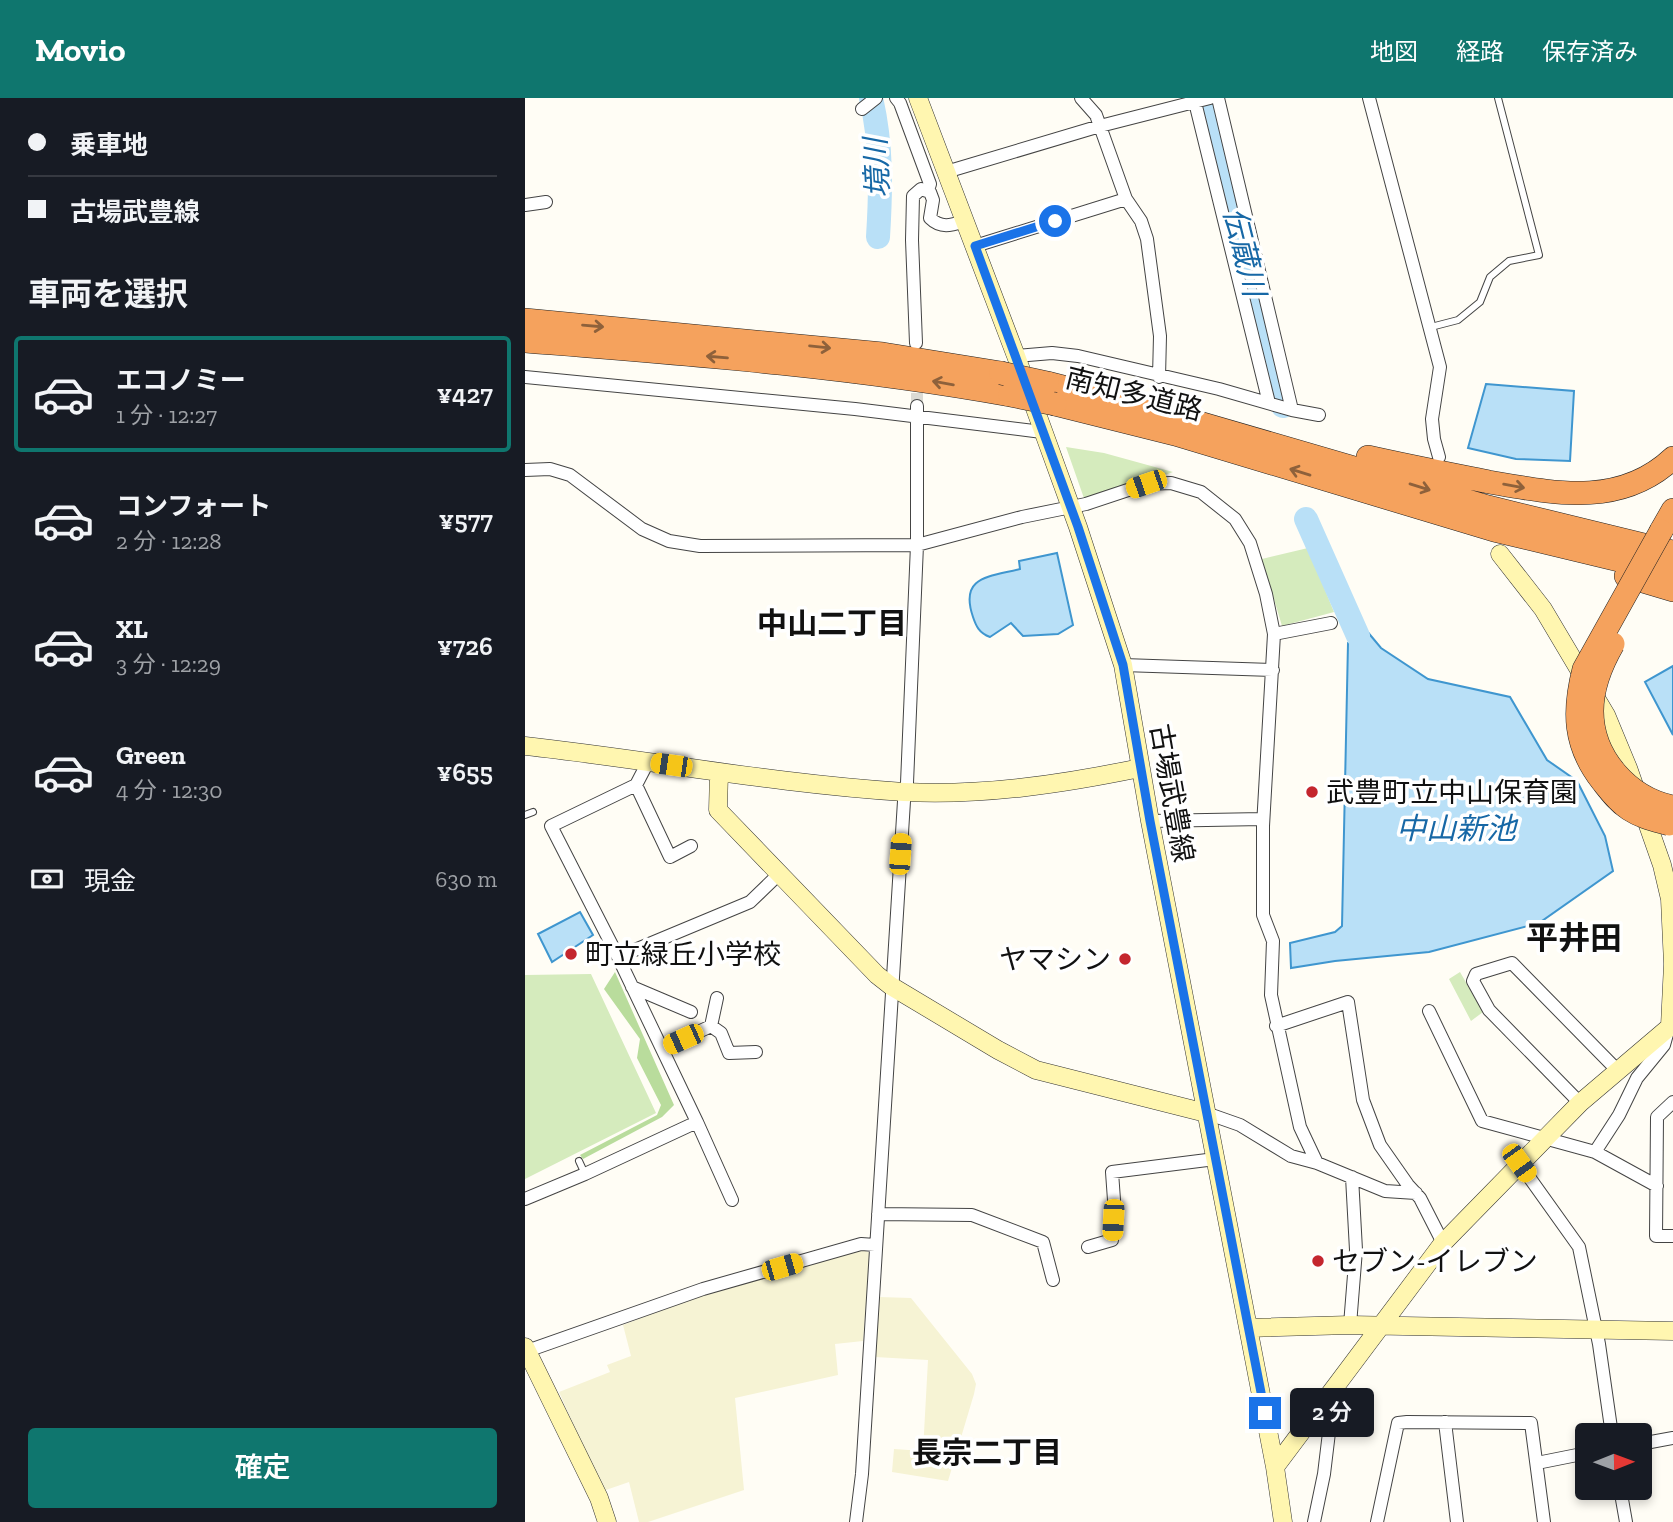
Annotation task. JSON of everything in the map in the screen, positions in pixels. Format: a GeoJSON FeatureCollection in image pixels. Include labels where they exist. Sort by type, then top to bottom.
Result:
{"type":"FeatureCollection","features":[{"type":"Feature","properties":{"kind":"highway","name":"南知多道路"},"geometry":{"type":"LineString","coordinates":[[525,320],[1009,364],[1051,393],[1175,434],[1495,530],[1673,573]]}},
{"type":"Feature","properties":{"kind":"highway","name":"南知多道路"},"geometry":{"type":"LineString","coordinates":[[525,341],[767,361],[930,381],[1010,395],[1051,393],[1207,425],[1488,507],[1673,552]]}},
{"type":"Feature","properties":{"kind":"highway"},"geometry":{"type":"LineString","coordinates":[[1207,425],[1305,442],[1468,478],[1567,494],[1591,494],[1622,488],[1645,479],[1673,458]]}},
{"type":"Feature","properties":{"kind":"highway"},"geometry":{"type":"LineString","coordinates":[[1346,486],[1398,511],[1673,590]]}},
{"type":"Feature","properties":{"kind":"highway"},"geometry":{"type":"LineString","coordinates":[[1672,819],[1660,804],[1635,793],[1609,764],[1597,741],[1592,714],[1595,691],[1609,651],[1667,534],[1673,510]]}},
{"type":"Feature","properties":{"kind":"street"},"geometry":{"type":"LineString","coordinates":[[862,109],[876,98]]}},
{"type":"Feature","properties":{"kind":"street"},"geometry":{"type":"LineString","coordinates":[[896,98],[901,103],[930,184],[928,190],[933,200],[930,218],[948,226],[965,221]]}},
{"type":"Feature","properties":{"kind":"street","name":"古場武豊線"},"geometry":{"type":"LineString","coordinates":[[918,98],[975,246],[1009,364],[1042,432],[1071,508],[1123,665],[1150,821],[1275,1467],[1283,1522]]}},
{"type":"Feature","properties":{"kind":"street"},"geometry":{"type":"LineString","coordinates":[[1081,98],[1096,115],[1126,200],[1141,221],[1147,239],[1160,336],[1159,377]]}},
{"type":"Feature","properties":{"kind":"street"},"geometry":{"type":"LineString","coordinates":[[946,172],[1100,126],[1210,98]]}},
{"type":"Feature","properties":{"kind":"street"},"geometry":{"type":"LineString","coordinates":[[1218,98],[1292,410]]}},
{"type":"Feature","properties":{"kind":"street"},"geometry":{"type":"LineString","coordinates":[[1369,98],[1440,367],[1432,419],[1439,457]]}},
{"type":"Feature","properties":{"kind":"street"},"geometry":{"type":"LineString","coordinates":[[1195,100],[1269,403]]}},
{"type":"Feature","properties":{"kind":"street"},"geometry":{"type":"LineString","coordinates":[[916,343],[912,202],[918,191],[928,190]]}},
{"type":"Feature","properties":{"kind":"street"},"geometry":{"type":"LineString","coordinates":[[975,246],[1126,200]]}},
{"type":"Feature","properties":{"kind":"street"},"geometry":{"type":"LineString","coordinates":[[525,205],[546,202]]}},
{"type":"Feature","properties":{"kind":"street"},"geometry":{"type":"LineString","coordinates":[[1009,364],[1052,353],[1078,356],[1319,415]]}},
{"type":"Feature","properties":{"kind":"street"},"geometry":{"type":"LineString","coordinates":[[525,377],[842,407],[917,411],[1042,432]]}},
{"type":"Feature","properties":{"kind":"street"},"geometry":{"type":"LineString","coordinates":[[856,1522],[862,1474],[905,792],[917,545],[917,411]]}},
{"type":"Feature","properties":{"kind":"street"},"geometry":{"type":"LineString","coordinates":[[525,470],[549,469],[570,475],[642,529],[669,541],[700,546],[917,545],[1022,517],[1071,508],[1146,484],[1171,483],[1201,492],[1235,519],[1250,543],[1266,594],[1274,634],[1263,819],[1263,915],[1273,941],[1271,995],[1300,1127],[1317,1163]]}},
{"type":"Feature","properties":{"kind":"street"},"geometry":{"type":"LineString","coordinates":[[1500,554],[1543,609],[1606,715],[1662,865],[1670,899],[1672,1024],[1664,1045],[1637,1078],[1619,1115],[1595,1152]]}},
{"type":"Feature","properties":{"kind":"street"},"geometry":{"type":"LineString","coordinates":[[1274,634],[1331,622]]}},
{"type":"Feature","properties":{"kind":"street"},"geometry":{"type":"LineString","coordinates":[[1123,665],[1273,670]]}},
{"type":"Feature","properties":{"kind":"street"},"geometry":{"type":"LineString","coordinates":[[525,746],[719,772],[905,792],[1039,786],[1140,768]]}},
{"type":"Feature","properties":{"kind":"street"},"geometry":{"type":"LineString","coordinates":[[648,762],[636,785],[551,826],[618,957],[732,1200]]}},
{"type":"Feature","properties":{"kind":"street"},"geometry":{"type":"LineString","coordinates":[[719,772],[718,810],[877,975],[891,986],[1036,1070],[1206,1113],[1240,1125],[1291,1156],[1317,1163],[1385,1191],[1416,1193]]}},
{"type":"Feature","properties":{"kind":"street"},"geometry":{"type":"LineString","coordinates":[[636,785],[670,857],[691,846]]}},
{"type":"Feature","properties":{"kind":"street"},"geometry":{"type":"LineString","coordinates":[[1150,821],[1263,819]]}},
{"type":"Feature","properties":{"kind":"street"},"geometry":{"type":"LineString","coordinates":[[618,957],[750,902],[779,874]]}},
{"type":"Feature","properties":{"kind":"street"},"geometry":{"type":"LineString","coordinates":[[1580,1103],[1489,1010],[1473,981],[1476,974],[1512,963],[1619,1072]]}},
{"type":"Feature","properties":{"kind":"street"},"geometry":{"type":"LineString","coordinates":[[632,987],[691,1012]]}},
{"type":"Feature","properties":{"kind":"street"},"geometry":{"type":"LineString","coordinates":[[711,1026],[717,998]]}},
{"type":"Feature","properties":{"kind":"street"},"geometry":{"type":"LineString","coordinates":[[1276,1026],[1347,1002],[1363,1100],[1380,1145],[1420,1198],[1443,1244]]}},
{"type":"Feature","properties":{"kind":"street"},"geometry":{"type":"LineString","coordinates":[[1429,1011],[1482,1121],[1595,1152],[1657,1186]]}},
{"type":"Feature","properties":{"kind":"street"},"geometry":{"type":"LineString","coordinates":[[1275,1467],[1443,1244],[1580,1103],[1672,1024]]}},
{"type":"Feature","properties":{"kind":"street"},"geometry":{"type":"LineString","coordinates":[[662,1049],[711,1026]]}},
{"type":"Feature","properties":{"kind":"street"},"geometry":{"type":"LineString","coordinates":[[711,1026],[721,1033],[729,1053],[756,1052]]}},
{"type":"Feature","properties":{"kind":"street"},"geometry":{"type":"LineString","coordinates":[[1673,1102],[1657,1117],[1656,1236],[1673,1236]]}},
{"type":"Feature","properties":{"kind":"street"},"geometry":{"type":"LineString","coordinates":[[525,1199],[697,1122]]}},
{"type":"Feature","properties":{"kind":"street"},"geometry":{"type":"LineString","coordinates":[[1089,1247],[1112,1240],[1112,1172],[1215,1159]]}},
{"type":"Feature","properties":{"kind":"street"},"geometry":{"type":"LineString","coordinates":[[1519,1163],[1579,1247],[1597,1330],[1610,1423]]}},
{"type":"Feature","properties":{"kind":"street"},"geometry":{"type":"LineString","coordinates":[[1350,1325],[1356,1250],[1352,1177]]}},
{"type":"Feature","properties":{"kind":"street"},"geometry":{"type":"LineString","coordinates":[[878,1214],[972,1215],[1007,1228],[1042,1242],[1053,1280]]}},
{"type":"Feature","properties":{"kind":"street"},"geometry":{"type":"LineString","coordinates":[[607,1522],[599,1498],[526,1349],[703,1289],[861,1244],[876,1245]]}},
{"type":"Feature","properties":{"kind":"street"},"geometry":{"type":"LineString","coordinates":[[1248,1328],[1382,1325],[1673,1331]]}},
{"type":"Feature","properties":{"kind":"street"},"geometry":{"type":"LineString","coordinates":[[1314,1522],[1324,1474],[1334,1387]]}},
{"type":"Feature","properties":{"kind":"street"},"geometry":{"type":"LineString","coordinates":[[1445,1422],[1457,1522]]}},
{"type":"Feature","properties":{"kind":"street"},"geometry":{"type":"LineString","coordinates":[[1377,1522],[1398,1423],[1445,1422],[1531,1423],[1544,1522]]}},
{"type":"Feature","properties":{"kind":"street"},"geometry":{"type":"LineString","coordinates":[[1652,1442],[1673,1438]]}},
{"type":"Feature","properties":{"kind":"street"},"geometry":{"type":"LineString","coordinates":[[1537,1463],[1575,1455]]}},
{"type":"Feature","properties":{"kind":"street"},"geometry":{"type":"LineString","coordinates":[[1622,1500],[1626,1522]]}},
{"type":"Feature","properties":{"kind":"lane"},"geometry":{"type":"LineString","coordinates":[[1431,327],[1458,320],[1480,302],[1490,277],[1509,261],[1539,255],[1498,98]]}},
{"type":"Feature","properties":{"kind":"lane"},"geometry":{"type":"LineString","coordinates":[[579,1161],[585,1174]]}},
{"type":"Feature","properties":{"kind":"shaded area"},"geometry":{"type":"Polygon","coordinates":[[[862,1249],[870,1253],[863,1341],[835,1344],[838,1375],[735,1398],[744,1490],[648,1522],[639,1522],[629,1482],[603,1491],[559,1392],[610,1372],[607,1365],[631,1356],[623,1325],[705,1293],[862,1249]]]}},
{"type":"Feature","properties":{"kind":"shaded area"},"geometry":{"type":"Polygon","coordinates":[[[879,1297],[911,1298],[972,1374],[976,1384],[948,1481],[892,1472],[894,1449],[923,1451],[928,1360],[875,1357],[879,1297]]]}},
{"type":"Feature","properties":{"kind":"green space"},"geometry":{"type":"Polygon","coordinates":[[[1066,447],[1104,453],[1173,472],[1086,504],[1066,447]]]}},
{"type":"Feature","properties":{"kind":"green space"},"geometry":{"type":"Polygon","coordinates":[[[1308,548],[1334,612],[1282,626],[1262,559],[1308,548]]]}},
{"type":"Feature","properties":{"kind":"green space"},"geometry":{"type":"Polygon","coordinates":[[[615,972],[674,1105],[662,1117],[583,1159],[580,1155],[657,1115],[661,1105],[637,1058],[640,1039],[604,989],[615,972]]]}},
{"type":"Feature","properties":{"kind":"green space"},"geometry":{"type":"Polygon","coordinates":[[[1460,972],[1483,1012],[1471,1021],[1449,979],[1460,972]]]}},
{"type":"Feature","properties":{"kind":"green space"},"geometry":{"type":"Polygon","coordinates":[[[591,974],[656,1113],[525,1179],[525,975],[591,974]]]}},
{"type":"Feature","properties":{"kind":"water"},"geometry":{"type":"Polygon","coordinates":[[[1486,384],[1574,391],[1570,461],[1516,459],[1468,448],[1486,384]]]}},
{"type":"Feature","properties":{"kind":"water"},"geometry":{"type":"Polygon","coordinates":[[[1057,553],[1073,625],[1058,634],[1023,636],[1011,623],[990,637],[981,631],[974,620],[970,603],[970,593],[974,586],[988,577],[1020,569],[1019,561],[1057,553]]]}},
{"type":"Feature","properties":{"kind":"water","name":"中山新池"},"geometry":{"type":"Polygon","coordinates":[[[1366,630],[1381,648],[1428,679],[1510,697],[1547,760],[1577,781],[1605,836],[1613,871],[1539,923],[1429,952],[1291,968],[1290,943],[1335,932],[1342,926],[1348,643],[1366,630]]]}},
{"type":"Feature","properties":{"kind":"water"},"geometry":{"type":"Polygon","coordinates":[[[1673,666],[1673,735],[1645,682],[1673,666]]]}},
{"type":"Feature","properties":{"kind":"water"},"geometry":{"type":"Polygon","coordinates":[[[580,912],[593,935],[552,962],[538,934],[580,912]]]}},
{"type":"Feature","properties":{"kind":"waterway","name":"境川"},"geometry":{"type":"LineString","coordinates":[[871,98],[880,168],[878,237]]}},
{"type":"Feature","properties":{"kind":"waterway","name":"伝蔵川"},"geometry":{"type":"LineString","coordinates":[[1205,98],[1283,406]]}},
{"type":"Feature","properties":{"kind":"waterway","name":"伝蔵川"},"geometry":{"type":"LineString","coordinates":[[1306,519],[1358,636]]}},
{"type":"Feature","properties":{"kind":"tunnel"},"geometry":{"type":"LineString","coordinates":[[917,375],[917,406]]}},
{"type":"Feature","properties":{"kind":"place","name":"武豊町立中山保育園"},"geometry":{"type":"Point","coordinates":[1312,792]}},
{"type":"Feature","properties":{"kind":"place","name":"町立緑丘小学校"},"geometry":{"type":"Point","coordinates":[571,954]}},
{"type":"Feature","properties":{"kind":"place","name":"ヤマシン"},"geometry":{"type":"Point","coordinates":[1125,959]}},
{"type":"Feature","properties":{"kind":"place","name":"セブン-イレブン"},"geometry":{"type":"Point","coordinates":[1318,1261]}},
{"type":"Feature","properties":{"kind":"district","name":"中山二丁目"},"geometry":{"type":"Point","coordinates":[832,624]}},
{"type":"Feature","properties":{"kind":"district","name":"平井田"},"geometry":{"type":"Point","coordinates":[1574,938]}},
{"type":"Feature","properties":{"kind":"district","name":"長宗二丁目"},"geometry":{"type":"Point","coordinates":[987,1453]}},
{"type":"Feature","properties":{"kind":"route"},"geometry":{"type":"LineString","coordinates":[[1055,221],[975,246],[1078,527],[1123,665],[1150,821],[1265,1413]]}}]}
